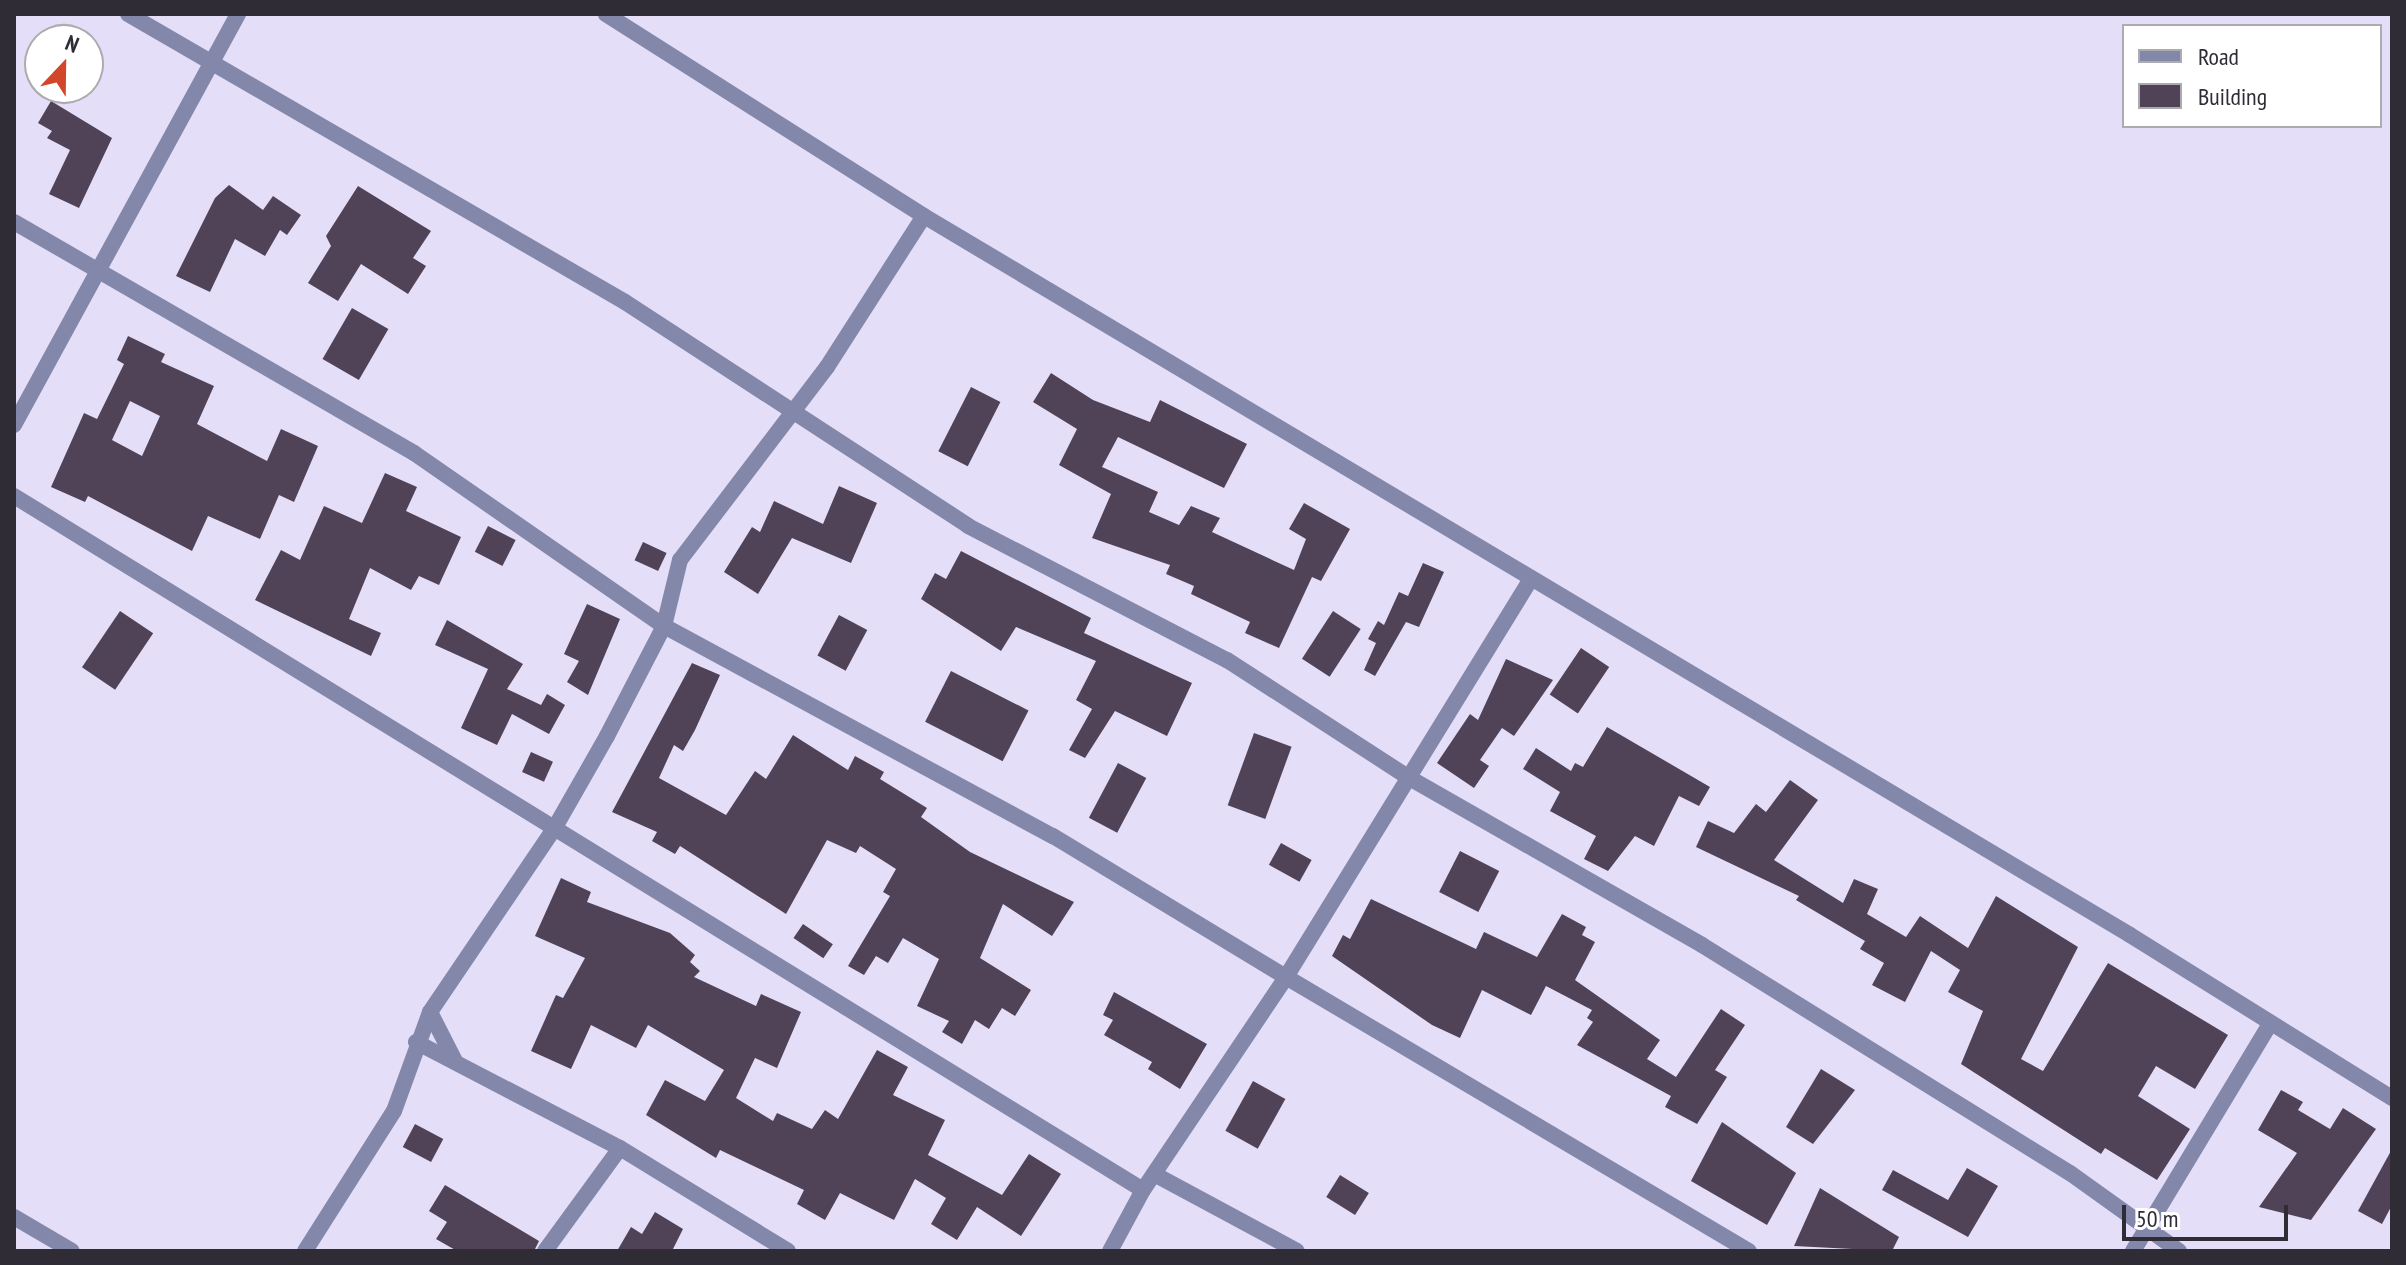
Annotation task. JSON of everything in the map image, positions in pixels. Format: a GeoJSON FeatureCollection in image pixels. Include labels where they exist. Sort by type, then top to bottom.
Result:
{"type":"FeatureCollection","features":[{"type":"Feature","properties":{"kind":"street"},"geometry":{"type":"LineString","coordinates":[[128,14],[625,302],[1014,553],[1227,660],[1406,776],[1702,945],[2070,1173],[2144,1229],[2179,1251]]}},
{"type":"Feature","properties":{"kind":"street"},"geometry":{"type":"LineString","coordinates":[[14,425],[238,14]]}},
{"type":"Feature","properties":{"kind":"street"},"geometry":{"type":"LineString","coordinates":[[606,14],[924,216],[2392,1098]]}},
{"type":"Feature","properties":{"kind":"street"},"geometry":{"type":"LineString","coordinates":[[305,1251],[394,1111],[416,1042],[430,1012],[554,829],[664,626],[680,560],[790,411],[827,367],[924,216]]}},
{"type":"Feature","properties":{"kind":"street"},"geometry":{"type":"LineString","coordinates":[[14,222],[414,453],[664,626],[1053,836],[1749,1251]]}},
{"type":"Feature","properties":{"kind":"street"},"geometry":{"type":"LineString","coordinates":[[14,496],[1143,1190]]}},
{"type":"Feature","properties":{"kind":"street"},"geometry":{"type":"LineString","coordinates":[[1110,1251],[1143,1190],[1286,977],[1406,776],[1531,578]]}},
{"type":"Feature","properties":{"kind":"street"},"geometry":{"type":"LineString","coordinates":[[430,1012],[455,1061]]}},
{"type":"Feature","properties":{"kind":"street"},"geometry":{"type":"LineString","coordinates":[[2133,1251],[2270,1024]]}},
{"type":"Feature","properties":{"kind":"street"},"geometry":{"type":"LineString","coordinates":[[416,1042],[620,1148],[788,1251]]}},
{"type":"Feature","properties":{"kind":"street"},"geometry":{"type":"LineString","coordinates":[[545,1251],[620,1148]]}},
{"type":"Feature","properties":{"kind":"street"},"geometry":{"type":"LineString","coordinates":[[1154,1174],[1297,1251]]}},
{"type":"Feature","properties":{"kind":"street"},"geometry":{"type":"LineString","coordinates":[[14,1217],[72,1251]]}},
{"type":"Feature","properties":{"kind":"building"},"geometry":{"type":"Polygon","coordinates":[[[49,104],[56,104],[112,138],[79,208],[49,194],[70,150],[47,138],[52,131],[38,123],[49,104]]]}},
{"type":"Feature","properties":{"kind":"building"},"geometry":{"type":"Polygon","coordinates":[[[229,185],[263,210],[273,196],[301,215],[287,235],[280,230],[265,256],[235,239],[210,292],[176,276],[215,198],[229,185]]]}},
{"type":"Feature","properties":{"kind":"building"},"geometry":{"type":"Polygon","coordinates":[[[358,186],[431,231],[413,258],[426,266],[408,294],[361,264],[338,301],[308,283],[331,246],[326,236],[358,186]]]}},
{"type":"Feature","properties":{"kind":"building"},"geometry":{"type":"Polygon","coordinates":[[[352,308],[388,329],[359,380],[322,359],[352,308]]]}},
{"type":"Feature","properties":{"kind":"building"},"geometry":{"type":"Polygon","coordinates":[[[128,336],[165,354],[161,362],[214,386],[197,424],[267,461],[281,429],[318,446],[294,502],[279,495],[260,539],[208,516],[192,551],[88,496],[85,502],[51,487],[84,413],[97,419],[124,364],[117,360],[128,336]],[[130,401],[112,440],[142,456],[160,416],[130,401]]]}},
{"type":"Feature","properties":{"kind":"building"},"geometry":{"type":"Polygon","coordinates":[[[1051,373],[1093,400],[1150,422],[1160,400],[1247,444],[1224,488],[1118,437],[1102,467],[1158,492],[1149,512],[1179,525],[1191,506],[1220,518],[1212,532],[1294,570],[1306,539],[1289,529],[1304,503],[1350,529],[1321,581],[1312,577],[1279,648],[1245,633],[1250,622],[1191,594],[1194,586],[1166,574],[1170,565],[1092,538],[1111,494],[1059,465],[1077,429],[1033,402],[1051,373]]]}},
{"type":"Feature","properties":{"kind":"building"},"geometry":{"type":"Polygon","coordinates":[[[971,387],[1000,402],[968,466],[938,451],[971,387]]]}},
{"type":"Feature","properties":{"kind":"building"},"geometry":{"type":"Polygon","coordinates":[[[385,473],[417,487],[406,511],[461,537],[439,585],[419,576],[411,590],[370,568],[349,619],[381,633],[371,656],[255,600],[281,550],[300,560],[324,506],[362,523],[385,473]]]}},
{"type":"Feature","properties":{"kind":"building"},"geometry":{"type":"Polygon","coordinates":[[[839,486],[877,503],[851,563],[792,538],[758,594],[724,572],[752,527],[760,532],[774,501],[823,524],[839,486]]]}},
{"type":"Feature","properties":{"kind":"building"},"geometry":{"type":"Polygon","coordinates":[[[488,526],[516,540],[502,566],[475,552],[488,526]]]}},
{"type":"Feature","properties":{"kind":"building"},"geometry":{"type":"Polygon","coordinates":[[[643,542],[667,553],[658,571],[635,560],[643,542]]]}},
{"type":"Feature","properties":{"kind":"building"},"geometry":{"type":"Polygon","coordinates":[[[961,551],[1091,618],[1084,633],[1192,683],[1167,736],[1115,711],[1085,758],[1069,750],[1092,709],[1076,700],[1096,661],[1016,627],[1001,651],[921,599],[935,573],[946,579],[961,551]]]}},
{"type":"Feature","properties":{"kind":"building"},"geometry":{"type":"Polygon","coordinates":[[[1423,563],[1444,572],[1419,627],[1406,622],[1375,676],[1364,670],[1376,643],[1368,639],[1378,621],[1384,625],[1399,592],[1408,596],[1423,563]]]}},
{"type":"Feature","properties":{"kind":"building"},"geometry":{"type":"Polygon","coordinates":[[[587,604],[620,619],[588,695],[567,682],[579,661],[564,654],[587,604]]]}},
{"type":"Feature","properties":{"kind":"building"},"geometry":{"type":"Polygon","coordinates":[[[120,611],[153,633],[115,690],[82,667],[120,611]]]}},
{"type":"Feature","properties":{"kind":"building"},"geometry":{"type":"Polygon","coordinates":[[[1333,611],[1361,629],[1330,677],[1302,659],[1333,611]]]}},
{"type":"Feature","properties":{"kind":"building"},"geometry":{"type":"Polygon","coordinates":[[[839,615],[867,630],[846,671],[817,656],[839,615]]]}},
{"type":"Feature","properties":{"kind":"building"},"geometry":{"type":"Polygon","coordinates":[[[447,620],[523,664],[507,689],[541,705],[547,694],[565,705],[549,734],[512,714],[497,745],[461,728],[488,669],[435,645],[447,620]]]}},
{"type":"Feature","properties":{"kind":"building"},"geometry":{"type":"Polygon","coordinates":[[[1581,648],[1609,667],[1578,713],[1550,694],[1581,648]]]}},
{"type":"Feature","properties":{"kind":"building"},"geometry":{"type":"Polygon","coordinates":[[[1506,659],[1553,680],[1514,736],[1502,728],[1480,760],[1489,766],[1474,788],[1437,763],[1470,714],[1478,720],[1506,659]]]}},
{"type":"Feature","properties":{"kind":"building"},"geometry":{"type":"Polygon","coordinates":[[[692,663],[720,675],[683,751],[674,745],[659,778],[726,815],[755,771],[766,779],[793,735],[848,770],[855,756],[884,772],[880,779],[927,808],[921,817],[970,852],[1074,902],[1052,936],[1003,904],[980,958],[1031,990],[1015,1016],[1002,1008],[989,1029],[975,1020],[962,1044],[942,1032],[949,1021],[917,1006],[939,959],[903,938],[888,963],[876,956],[864,975],[848,966],[890,896],[883,892],[896,869],[860,846],[856,853],[827,840],[786,914],[680,846],[675,854],[652,841],[657,832],[612,812],[692,663]]]}},
{"type":"Feature","properties":{"kind":"building"},"geometry":{"type":"Polygon","coordinates":[[[951,671],[1029,710],[1003,761],[925,722],[951,671]]]}},
{"type":"Feature","properties":{"kind":"building"},"geometry":{"type":"Polygon","coordinates":[[[1607,727],[1710,787],[1699,806],[1679,796],[1654,846],[1635,836],[1608,871],[1584,859],[1596,836],[1550,811],[1560,792],[1523,769],[1536,748],[1571,771],[1575,763],[1583,767],[1607,727]]]}},
{"type":"Feature","properties":{"kind":"building"},"geometry":{"type":"Polygon","coordinates":[[[1254,733],[1292,747],[1265,819],[1228,805],[1254,733]]]}},
{"type":"Feature","properties":{"kind":"building"},"geometry":{"type":"Polygon","coordinates":[[[531,752],[553,762],[544,782],[522,772],[531,752]]]}},
{"type":"Feature","properties":{"kind":"building"},"geometry":{"type":"Polygon","coordinates":[[[1118,763],[1146,778],[1117,833],[1089,818],[1118,763]]]}},
{"type":"Feature","properties":{"kind":"building"},"geometry":{"type":"Polygon","coordinates":[[[1790,780],[1818,800],[1774,860],[1843,903],[1854,879],[1878,889],[1867,914],[1906,937],[1920,916],[1968,948],[1996,896],[2078,947],[2021,1059],[2043,1071],[2108,963],[2228,1035],[2195,1089],[2156,1066],[2138,1096],[2190,1129],[2157,1180],[2105,1148],[2101,1154],[1961,1064],[1983,1011],[1948,992],[1960,970],[1931,951],[1905,1002],[1872,985],[1884,963],[1860,949],[1865,941],[1796,900],[1799,896],[1696,847],[1708,821],[1734,833],[1756,804],[1766,812],[1790,780]]]}},
{"type":"Feature","properties":{"kind":"building"},"geometry":{"type":"Polygon","coordinates":[[[1281,843],[1312,860],[1299,882],[1269,865],[1281,843]]]}},
{"type":"Feature","properties":{"kind":"building"},"geometry":{"type":"Polygon","coordinates":[[[1460,851],[1499,871],[1478,912],[1439,892],[1460,851]]]}},
{"type":"Feature","properties":{"kind":"building"},"geometry":{"type":"Polygon","coordinates":[[[561,878],[591,892],[587,902],[670,933],[695,955],[690,962],[700,971],[694,977],[756,1006],[761,994],[801,1012],[777,1068],[755,1058],[736,1098],[773,1121],[777,1113],[812,1129],[825,1110],[838,1119],[877,1050],[908,1067],[893,1095],[945,1120],[928,1155],[1002,1195],[1029,1154],[1061,1174],[1021,1236],[977,1207],[957,1240],[931,1224],[946,1198],[915,1179],[894,1220],[840,1193],[825,1220],[797,1204],[804,1190],[720,1150],[716,1158],[646,1115],[665,1080],[705,1101],[724,1070],[648,1025],[636,1048],[591,1025],[571,1069],[531,1051],[556,995],[563,998],[585,958],[535,936],[561,878]]]}},
{"type":"Feature","properties":{"kind":"building"},"geometry":{"type":"Polygon","coordinates":[[[1371,899],[1476,949],[1484,932],[1537,957],[1562,914],[1586,927],[1582,935],[1595,942],[1575,980],[1660,1040],[1647,1059],[1676,1077],[1721,1009],[1745,1025],[1715,1070],[1727,1077],[1697,1124],[1665,1107],[1671,1096],[1577,1045],[1593,1022],[1587,1018],[1592,1010],[1546,986],[1531,1015],[1482,990],[1460,1038],[1432,1025],[1332,956],[1343,935],[1350,939],[1371,899]]]}},
{"type":"Feature","properties":{"kind":"building"},"geometry":{"type":"Polygon","coordinates":[[[803,924],[833,944],[823,958],[793,938],[803,924]]]}},
{"type":"Feature","properties":{"kind":"building"},"geometry":{"type":"Polygon","coordinates":[[[1114,992],[1207,1044],[1180,1089],[1148,1069],[1152,1062],[1104,1035],[1113,1020],[1103,1015],[1114,992]]]}},
{"type":"Feature","properties":{"kind":"building"},"geometry":{"type":"Polygon","coordinates":[[[1821,1069],[1855,1090],[1813,1144],[1786,1127],[1821,1069]]]}},
{"type":"Feature","properties":{"kind":"building"},"geometry":{"type":"Polygon","coordinates":[[[1253,1081],[1285,1099],[1258,1149],[1225,1131],[1253,1081]]]}},
{"type":"Feature","properties":{"kind":"building"},"geometry":{"type":"Polygon","coordinates":[[[2281,1090],[2303,1102],[2298,1110],[2330,1129],[2343,1108],[2376,1129],[2311,1220],[2259,1207],[2297,1153],[2258,1130],[2281,1090]]]}},
{"type":"Feature","properties":{"kind":"building"},"geometry":{"type":"Polygon","coordinates":[[[1722,1122],[1796,1173],[1767,1225],[1691,1181],[1722,1122]]]}},
{"type":"Feature","properties":{"kind":"building"},"geometry":{"type":"Polygon","coordinates":[[[415,1124],[443,1139],[431,1162],[403,1147],[415,1124]]]}},
{"type":"Feature","properties":{"kind":"building"},"geometry":{"type":"Polygon","coordinates":[[[2392,1149],[2392,1205],[2382,1224],[2358,1211],[2392,1149]]]}},
{"type":"Feature","properties":{"kind":"building"},"geometry":{"type":"Polygon","coordinates":[[[1967,1168],[1998,1186],[1968,1237],[1882,1190],[1893,1170],[1948,1200],[1967,1168]]]}},
{"type":"Feature","properties":{"kind":"building"},"geometry":{"type":"Polygon","coordinates":[[[1340,1175],[1369,1193],[1355,1215],[1326,1197],[1340,1175]]]}},
{"type":"Feature","properties":{"kind":"building"},"geometry":{"type":"Polygon","coordinates":[[[445,1185],[539,1241],[534,1251],[457,1251],[436,1239],[447,1222],[429,1211],[445,1185]]]}},
{"type":"Feature","properties":{"kind":"building"},"geometry":{"type":"Polygon","coordinates":[[[1820,1188],[1899,1237],[1892,1251],[1794,1246],[1820,1188]]]}},
{"type":"Feature","properties":{"kind":"building"},"geometry":{"type":"Polygon","coordinates":[[[655,1212],[683,1229],[672,1251],[617,1251],[631,1227],[642,1234],[655,1212]]]}}]}
